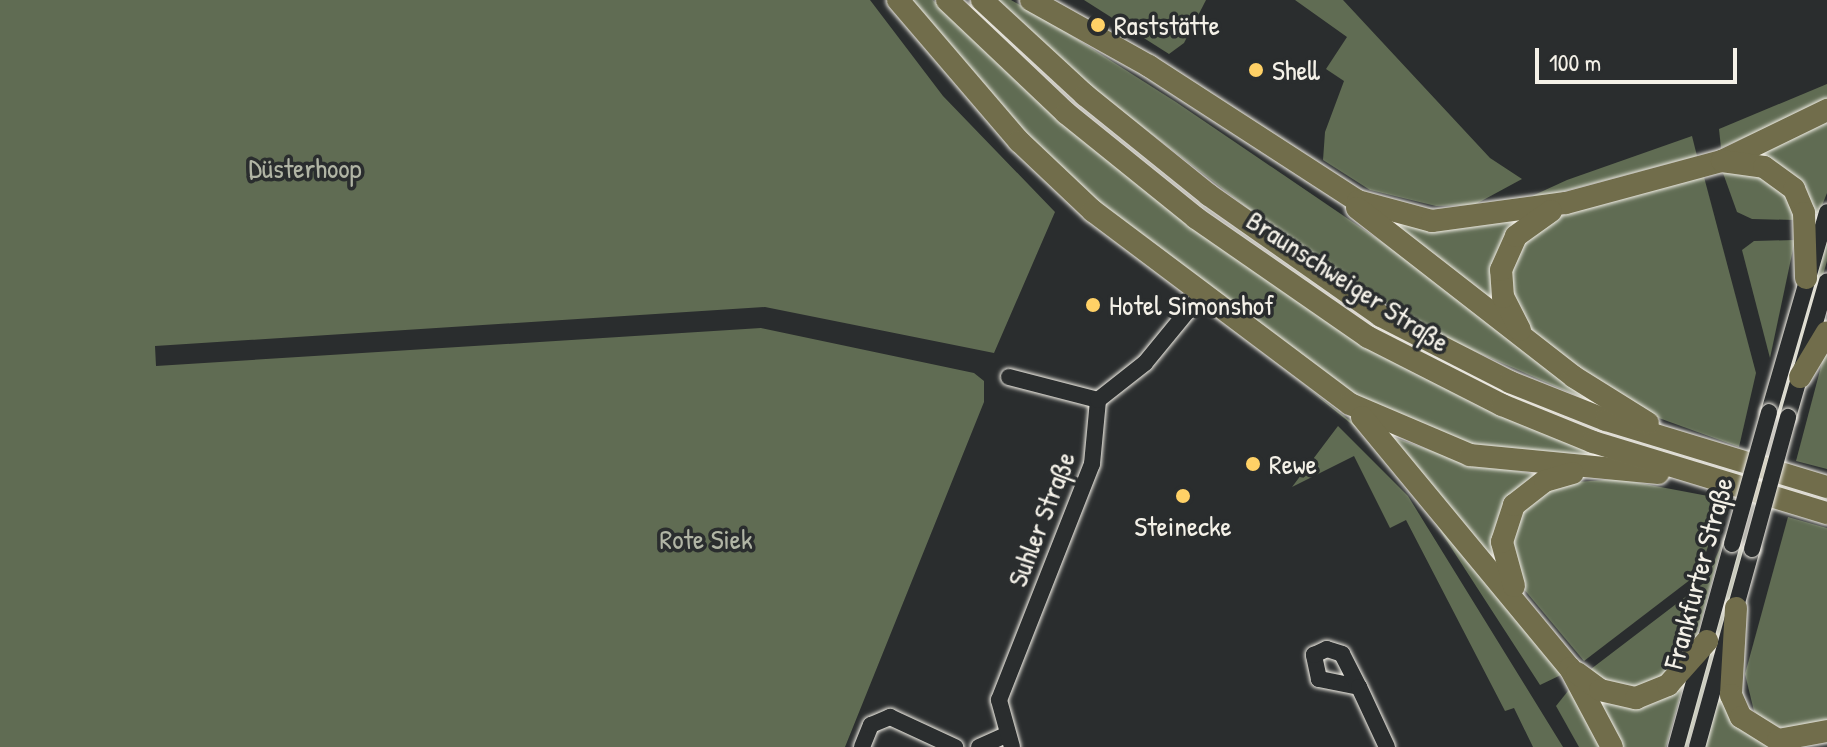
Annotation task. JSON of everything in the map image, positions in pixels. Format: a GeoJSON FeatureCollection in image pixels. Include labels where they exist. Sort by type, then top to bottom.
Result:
{"type":"FeatureCollection","features":[{"type":"Feature","properties":{"kind":"highway"},"geometry":{"type":"LineString","coordinates":[[898,0],[1019,141],[1200,296],[1350,404],[1401,456],[1570,668],[1612,747]]}},
{"type":"Feature","properties":{"kind":"highway","name":"Braunschweiger Straße"},"geometry":{"type":"LineString","coordinates":[[947,0],[1066,113],[1196,218],[1368,337],[1502,405],[1699,477],[1827,513]]}},
{"type":"Feature","properties":{"kind":"highway","name":"Braunschweiger Straße"},"geometry":{"type":"LineString","coordinates":[[982,0],[1085,95],[1209,195],[1381,316],[1510,382],[1714,454],[1827,487]]}},
{"type":"Feature","properties":{"kind":"highway"},"geometry":{"type":"LineString","coordinates":[[1031,0],[1149,66],[1358,201],[1432,221],[1566,203],[1711,164],[1827,110]]}},
{"type":"Feature","properties":{"kind":"highway"},"geometry":{"type":"LineString","coordinates":[[1711,164],[1775,172],[1819,213],[1809,250],[1817,279]]}},
{"type":"Feature","properties":{"kind":"highway"},"geometry":{"type":"LineString","coordinates":[[1320,179],[1534,346],[1614,404],[1714,454]]}},
{"type":"Feature","properties":{"kind":"highway"},"geometry":{"type":"LineString","coordinates":[[1534,346],[1511,318],[1501,270],[1516,236],[1566,203]]}},
{"type":"Feature","properties":{"kind":"highway"},"geometry":{"type":"LineString","coordinates":[[1800,377],[1827,332]]}},
{"type":"Feature","properties":{"kind":"highway"},"geometry":{"type":"LineString","coordinates":[[1350,404],[1470,455],[1583,471],[1699,477]]}},
{"type":"Feature","properties":{"kind":"highway"},"geometry":{"type":"LineString","coordinates":[[1526,612],[1505,563],[1506,520],[1530,490],[1583,471]]}},
{"type":"Feature","properties":{"kind":"highway"},"geometry":{"type":"LineString","coordinates":[[1736,608],[1731,695],[1741,717],[1778,740],[1827,733]]}},
{"type":"Feature","properties":{"kind":"highway"},"geometry":{"type":"LineString","coordinates":[[1570,668],[1600,690],[1636,698],[1668,685],[1707,641]]}},
{"type":"Feature","properties":{"kind":"highway"},"geometry":{"type":"LineString","coordinates":[[1806,747],[1827,733]]}},
{"type":"Feature","properties":{"kind":"street","name":"Frankfurter Straße"},"geometry":{"type":"LineString","coordinates":[[1697,747],[1800,377],[1817,279]]}},
{"type":"Feature","properties":{"kind":"street","name":"Frankfurter Straße"},"geometry":{"type":"LineString","coordinates":[[1676,747],[1769,412],[1817,279]]}},
{"type":"Feature","properties":{"kind":"street"},"geometry":{"type":"LineString","coordinates":[[1009,377],[1098,400],[1145,363],[1200,296]]}},
{"type":"Feature","properties":{"kind":"street","name":"Suhler Straße"},"geometry":{"type":"LineString","coordinates":[[1009,741],[999,717],[1003,686],[1092,464],[1098,400]]}},
{"type":"Feature","properties":{"kind":"street"},"geometry":{"type":"LineString","coordinates":[[1359,687],[1328,682],[1313,671],[1320,651],[1342,654],[1359,687],[1387,747]]}},
{"type":"Feature","properties":{"kind":"street"},"geometry":{"type":"LineString","coordinates":[[862,747],[871,725],[890,717],[955,747]]}},
{"type":"Feature","properties":{"kind":"street"},"geometry":{"type":"LineString","coordinates":[[979,747],[1009,741]]}},
{"type":"Feature","properties":{"kind":"green space"},"geometry":{"type":"Polygon","coordinates":[[[0,0],[870,0],[943,96],[1055,212],[994,353],[765,307],[155,346],[156,366],[761,328],[974,373],[984,381],[984,402],[845,747],[0,747],[0,0]]]}},
{"type":"Feature","properties":{"kind":"green space"},"geometry":{"type":"Polygon","coordinates":[[[910,0],[933,0],[1060,119],[1191,226],[1366,346],[1617,458],[1468,446],[1353,397],[1099,205],[1027,134],[910,0]]]}},
{"type":"Feature","properties":{"kind":"green space"},"geometry":{"type":"Polygon","coordinates":[[[996,0],[1011,0],[1176,102],[1385,244],[1610,410],[1444,338],[1312,258],[1092,88],[996,0]]]}},
{"type":"Feature","properties":{"kind":"green space"},"geometry":{"type":"Polygon","coordinates":[[[1084,0],[1206,0],[1184,43],[1169,54],[1084,0]]]}},
{"type":"Feature","properties":{"kind":"green space"},"geometry":{"type":"Polygon","coordinates":[[[1295,0],[1343,0],[1490,158],[1522,179],[1474,205],[1436,206],[1370,190],[1323,160],[1325,132],[1344,81],[1326,69],[1347,37],[1295,0]]]}},
{"type":"Feature","properties":{"kind":"green space"},"geometry":{"type":"Polygon","coordinates":[[[1827,84],[1827,101],[1721,148],[1719,129],[1827,84]]]}},
{"type":"Feature","properties":{"kind":"green space"},"geometry":{"type":"Polygon","coordinates":[[[1827,118],[1827,193],[1819,213],[1812,213],[1749,158],[1827,118]]]}},
{"type":"Feature","properties":{"kind":"green space"},"geometry":{"type":"Polygon","coordinates":[[[1692,136],[1697,156],[1515,204],[1567,180],[1692,136]]]}},
{"type":"Feature","properties":{"kind":"green space"},"geometry":{"type":"Polygon","coordinates":[[[1753,172],[1788,193],[1795,220],[1752,219],[1737,212],[1723,173],[1753,172]]]}},
{"type":"Feature","properties":{"kind":"green space"},"geometry":{"type":"Polygon","coordinates":[[[1704,177],[1756,373],[1739,447],[1645,413],[1539,340],[1509,295],[1509,271],[1525,239],[1560,216],[1704,177]]]}},
{"type":"Feature","properties":{"kind":"green space"},"geometry":{"type":"Polygon","coordinates":[[[1371,213],[1433,228],[1519,218],[1493,267],[1498,308],[1371,213]]]}},
{"type":"Feature","properties":{"kind":"green space"},"geometry":{"type":"Polygon","coordinates":[[[1827,235],[1827,261],[1782,416],[1777,414],[1827,235]]]}},
{"type":"Feature","properties":{"kind":"green space"},"geometry":{"type":"Polygon","coordinates":[[[1795,240],[1770,358],[1742,250],[1754,241],[1795,240]]]}},
{"type":"Feature","properties":{"kind":"green space"},"geometry":{"type":"Polygon","coordinates":[[[1827,344],[1827,469],[1796,461],[1827,344]]]}},
{"type":"Feature","properties":{"kind":"green space"},"geometry":{"type":"Polygon","coordinates":[[[1306,387],[1373,438],[1563,674],[1540,685],[1430,515],[1371,440],[1306,387]]]}},
{"type":"Feature","properties":{"kind":"green space"},"geometry":{"type":"Polygon","coordinates":[[[1338,426],[1408,496],[1563,747],[1533,747],[1514,708],[1505,711],[1406,520],[1390,528],[1354,456],[1292,487],[1338,426]]]}},
{"type":"Feature","properties":{"kind":"green space"},"geometry":{"type":"Polygon","coordinates":[[[1390,436],[1469,464],[1542,475],[1509,500],[1498,517],[1497,564],[1390,436]]]}},
{"type":"Feature","properties":{"kind":"green space"},"geometry":{"type":"Polygon","coordinates":[[[1618,479],[1724,499],[1699,573],[1584,661],[1518,582],[1512,523],[1535,495],[1563,483],[1618,479]]]}},
{"type":"Feature","properties":{"kind":"green space"},"geometry":{"type":"Polygon","coordinates":[[[1788,517],[1827,528],[1827,724],[1802,731],[1769,725],[1754,711],[1745,674],[1788,517]]]}},
{"type":"Feature","properties":{"kind":"green space"},"geometry":{"type":"Polygon","coordinates":[[[1723,541],[1697,636],[1666,677],[1634,690],[1602,682],[1591,669],[1705,582],[1723,541]]]}},
{"type":"Feature","properties":{"kind":"green space"},"geometry":{"type":"Polygon","coordinates":[[[1738,545],[1745,547],[1687,747],[1680,747],[1738,545]]]}},
{"type":"Feature","properties":{"kind":"green space"},"geometry":{"type":"Polygon","coordinates":[[[1684,682],[1666,747],[1619,747],[1596,696],[1684,682]]]}},
{"type":"Feature","properties":{"kind":"green space"},"geometry":{"type":"Polygon","coordinates":[[[1722,685],[1725,697],[1798,747],[1705,747],[1722,685]]]}},
{"type":"Feature","properties":{"kind":"green space"},"geometry":{"type":"Polygon","coordinates":[[[1572,686],[1605,747],[1579,747],[1556,706],[1572,686]]]}},
{"type":"Feature","properties":{"kind":"place","name":"Raststätte"},"geometry":{"type":"Point","coordinates":[1098,25]}},
{"type":"Feature","properties":{"kind":"place","name":"Shell"},"geometry":{"type":"Point","coordinates":[1256,70]}},
{"type":"Feature","properties":{"kind":"place","name":"Hotel Simonshof"},"geometry":{"type":"Point","coordinates":[1093,305]}},
{"type":"Feature","properties":{"kind":"place","name":"Rewe"},"geometry":{"type":"Point","coordinates":[1253,464]}},
{"type":"Feature","properties":{"kind":"place","name":"Steinecke"},"geometry":{"type":"Point","coordinates":[1183,496]}},
{"type":"Feature","properties":{"kind":"park label","name":"Düsterhoop"},"geometry":{"type":"Point","coordinates":[305,168]}},
{"type":"Feature","properties":{"kind":"park label","name":"Rote Siek"},"geometry":{"type":"Point","coordinates":[706,539]}}]}
